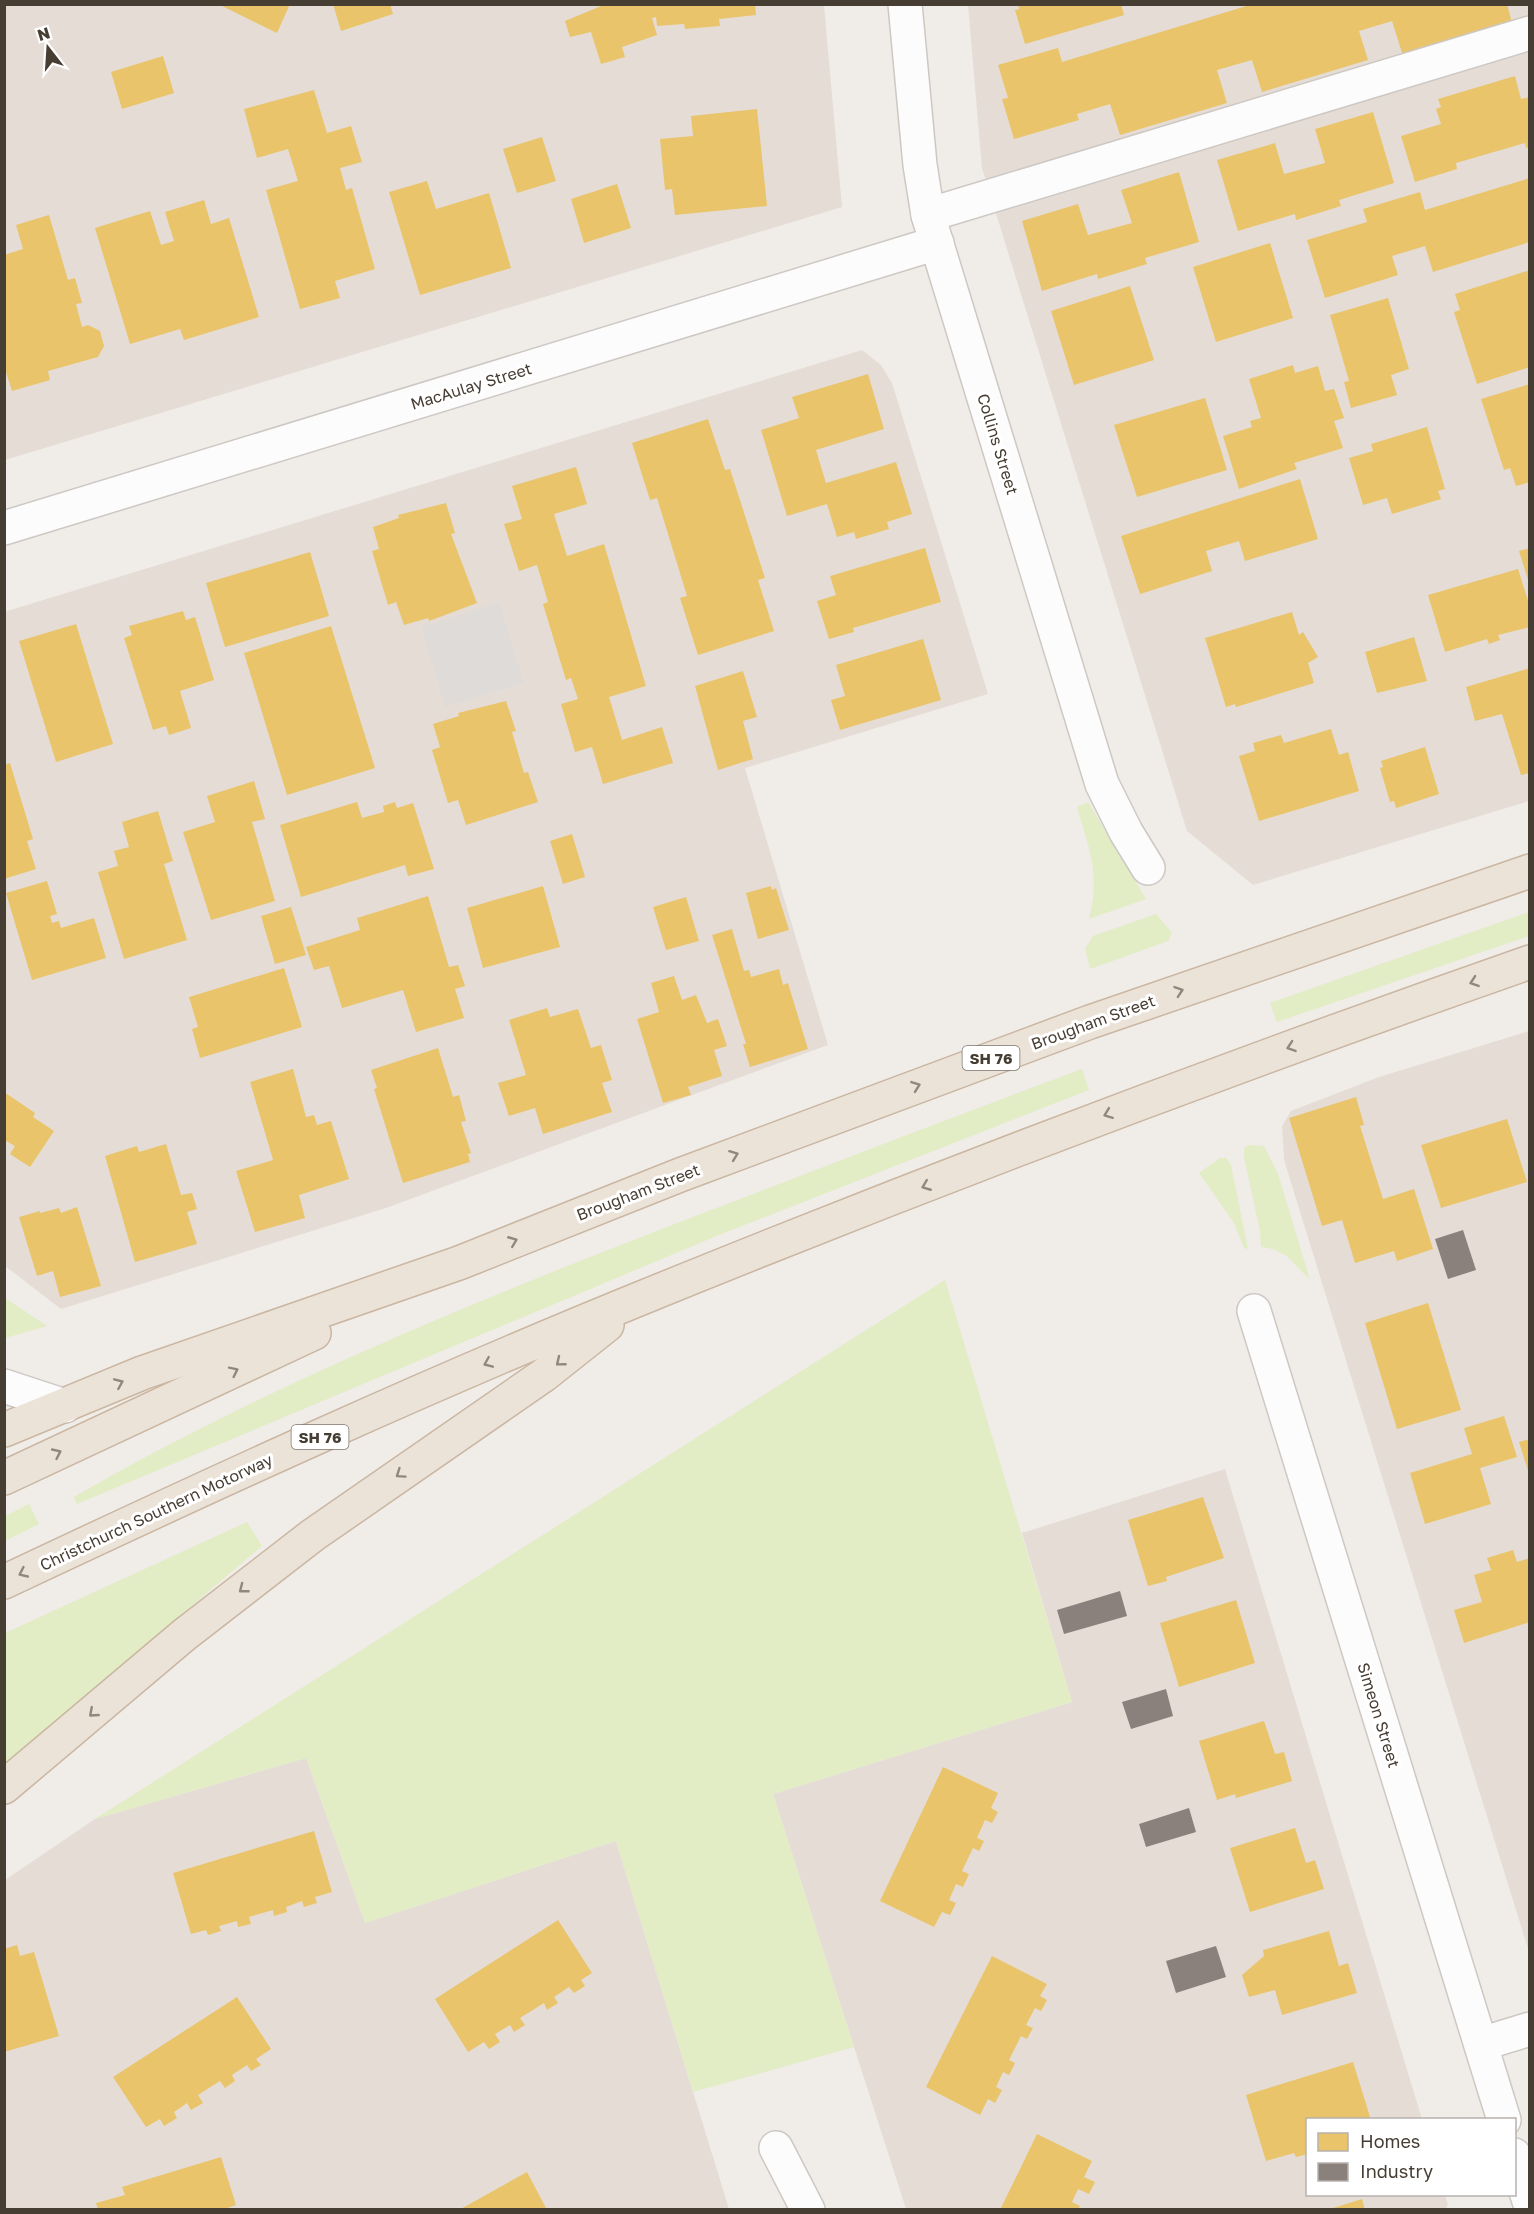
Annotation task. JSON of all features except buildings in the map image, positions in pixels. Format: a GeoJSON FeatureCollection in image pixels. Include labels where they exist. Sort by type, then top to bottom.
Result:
{"type":"FeatureCollection","features":[{"type":"Feature","properties":{"kind":"highway","name":"Brougham Street"},"geometry":{"type":"LineString","coordinates":[[459,1263],[680,1175],[1079,1026],[1530,871]]}},
{"type":"Feature","properties":{"kind":"highway","name":"SH 76"},"geometry":{"type":"LineString","coordinates":[[638,1299],[1118,1110],[1530,963]]}},
{"type":"Feature","properties":{"kind":"highway"},"geometry":{"type":"LineString","coordinates":[[4,1430],[142,1373],[459,1263]]}},
{"type":"Feature","properties":{"kind":"highway","name":"SH 76"},"geometry":{"type":"LineString","coordinates":[[4,1478],[156,1409],[459,1263]]}},
{"type":"Feature","properties":{"kind":"highway"},"geometry":{"type":"LineString","coordinates":[[4,1787],[184,1635],[304,1542],[544,1375],[638,1299]]}},
{"type":"Feature","properties":{"kind":"highway","name":"Christchurch Southern Motorway"},"geometry":{"type":"LineString","coordinates":[[4,1582],[204,1488],[638,1299]]}},
{"type":"Feature","properties":{"kind":"street","name":"Collins Street"},"geometry":{"type":"LineString","coordinates":[[905,4],[919,154],[933,229],[1102,784],[1121,823],[1148,868]]}},
{"type":"Feature","properties":{"kind":"street","name":"MacAulay Street"},"geometry":{"type":"LineString","coordinates":[[4,528],[933,229],[1530,33]]}},
{"type":"Feature","properties":{"kind":"street","name":"Simeon Street"},"geometry":{"type":"LineString","coordinates":[[1254,1311],[1503,2118]]}},
{"type":"Feature","properties":{"kind":"street"},"geometry":{"type":"LineString","coordinates":[[4,1386],[65,1406]]}},
{"type":"Feature","properties":{"kind":"street"},"geometry":{"type":"LineString","coordinates":[[1481,2044],[1530,2028]]}},
{"type":"Feature","properties":{"kind":"street"},"geometry":{"type":"LineString","coordinates":[[776,2148],[808,2210]]}},
{"type":"Feature","properties":{"kind":"street"},"geometry":{"type":"LineString","coordinates":[[1516,2158],[1530,2204]]}},
{"type":"Feature","properties":{"kind":"shaded area"},"geometry":{"type":"Polygon","coordinates":[[[5,5],[824,5],[842,207],[5,460],[5,5]]]}},
{"type":"Feature","properties":{"kind":"shaded area"},"geometry":{"type":"Polygon","coordinates":[[[968,5],[1529,5],[1529,801],[1253,885],[1187,831],[982,168],[968,5]]]}},
{"type":"Feature","properties":{"kind":"shaded area"},"geometry":{"type":"Polygon","coordinates":[[[862,350],[881,365],[892,383],[988,694],[745,768],[828,1045],[386,1208],[61,1309],[5,1266],[4,612],[862,350]]]}},
{"type":"Feature","properties":{"kind":"shaded area"},"geometry":{"type":"Polygon","coordinates":[[[499,602],[524,683],[445,707],[421,627],[499,602]]]}},
{"type":"Feature","properties":{"kind":"shaded area"},"geometry":{"type":"Polygon","coordinates":[[[1529,1031],[1529,1952],[1284,1160],[1282,1126],[1291,1111],[1379,1077],[1529,1031]]]}},
{"type":"Feature","properties":{"kind":"shaded area"},"geometry":{"type":"Polygon","coordinates":[[[1225,1469],[1422,2118],[1306,2118],[1306,2196],[1445,2196],[1448,2205],[1446,2209],[906,2209],[773,1794],[1072,1702],[1022,1533],[1225,1469]]]}},
{"type":"Feature","properties":{"kind":"shaded area"},"geometry":{"type":"Polygon","coordinates":[[[306,1758],[365,1923],[616,1841],[729,2209],[5,2210],[5,1880],[95,1819],[306,1758]]]}},
{"type":"Feature","properties":{"kind":"green space"},"geometry":{"type":"Polygon","coordinates":[[[1088,802],[1146,899],[1089,919],[1094,875],[1077,807],[1088,802]]]}},
{"type":"Feature","properties":{"kind":"green space"},"geometry":{"type":"Polygon","coordinates":[[[1529,912],[1529,936],[1277,1022],[1270,1003],[1529,912]]]}},
{"type":"Feature","properties":{"kind":"green space"},"geometry":{"type":"Polygon","coordinates":[[[1156,914],[1172,933],[1168,941],[1090,969],[1085,949],[1093,936],[1156,914]]]}},
{"type":"Feature","properties":{"kind":"green space"},"geometry":{"type":"Polygon","coordinates":[[[1082,1069],[1089,1090],[719,1235],[77,1504],[74,1497],[150,1455],[227,1415],[384,1342],[625,1243],[1082,1069]]]}},
{"type":"Feature","properties":{"kind":"green space"},"geometry":{"type":"Polygon","coordinates":[[[1249,1145],[1264,1146],[1278,1174],[1310,1280],[1287,1256],[1273,1249],[1261,1247],[1260,1231],[1244,1157],[1244,1148],[1249,1145]]]}},
{"type":"Feature","properties":{"kind":"green space"},"geometry":{"type":"Polygon","coordinates":[[[1220,1158],[1226,1158],[1231,1165],[1248,1249],[1244,1248],[1234,1223],[1199,1173],[1220,1158]]]}},
{"type":"Feature","properties":{"kind":"green space"},"geometry":{"type":"Polygon","coordinates":[[[945,1280],[1072,1702],[773,1794],[854,2047],[693,2092],[616,1841],[365,1923],[306,1758],[95,1819],[945,1280]]]}},
{"type":"Feature","properties":{"kind":"green space"},"geometry":{"type":"Polygon","coordinates":[[[5,1298],[47,1326],[5,1338],[5,1298]]]}},
{"type":"Feature","properties":{"kind":"green space"},"geometry":{"type":"Polygon","coordinates":[[[29,1504],[39,1524],[5,1541],[5,1516],[29,1504]]]}},
{"type":"Feature","properties":{"kind":"green space"},"geometry":{"type":"Polygon","coordinates":[[[247,1522],[262,1546],[5,1764],[5,1633],[247,1522]]]}}]}
